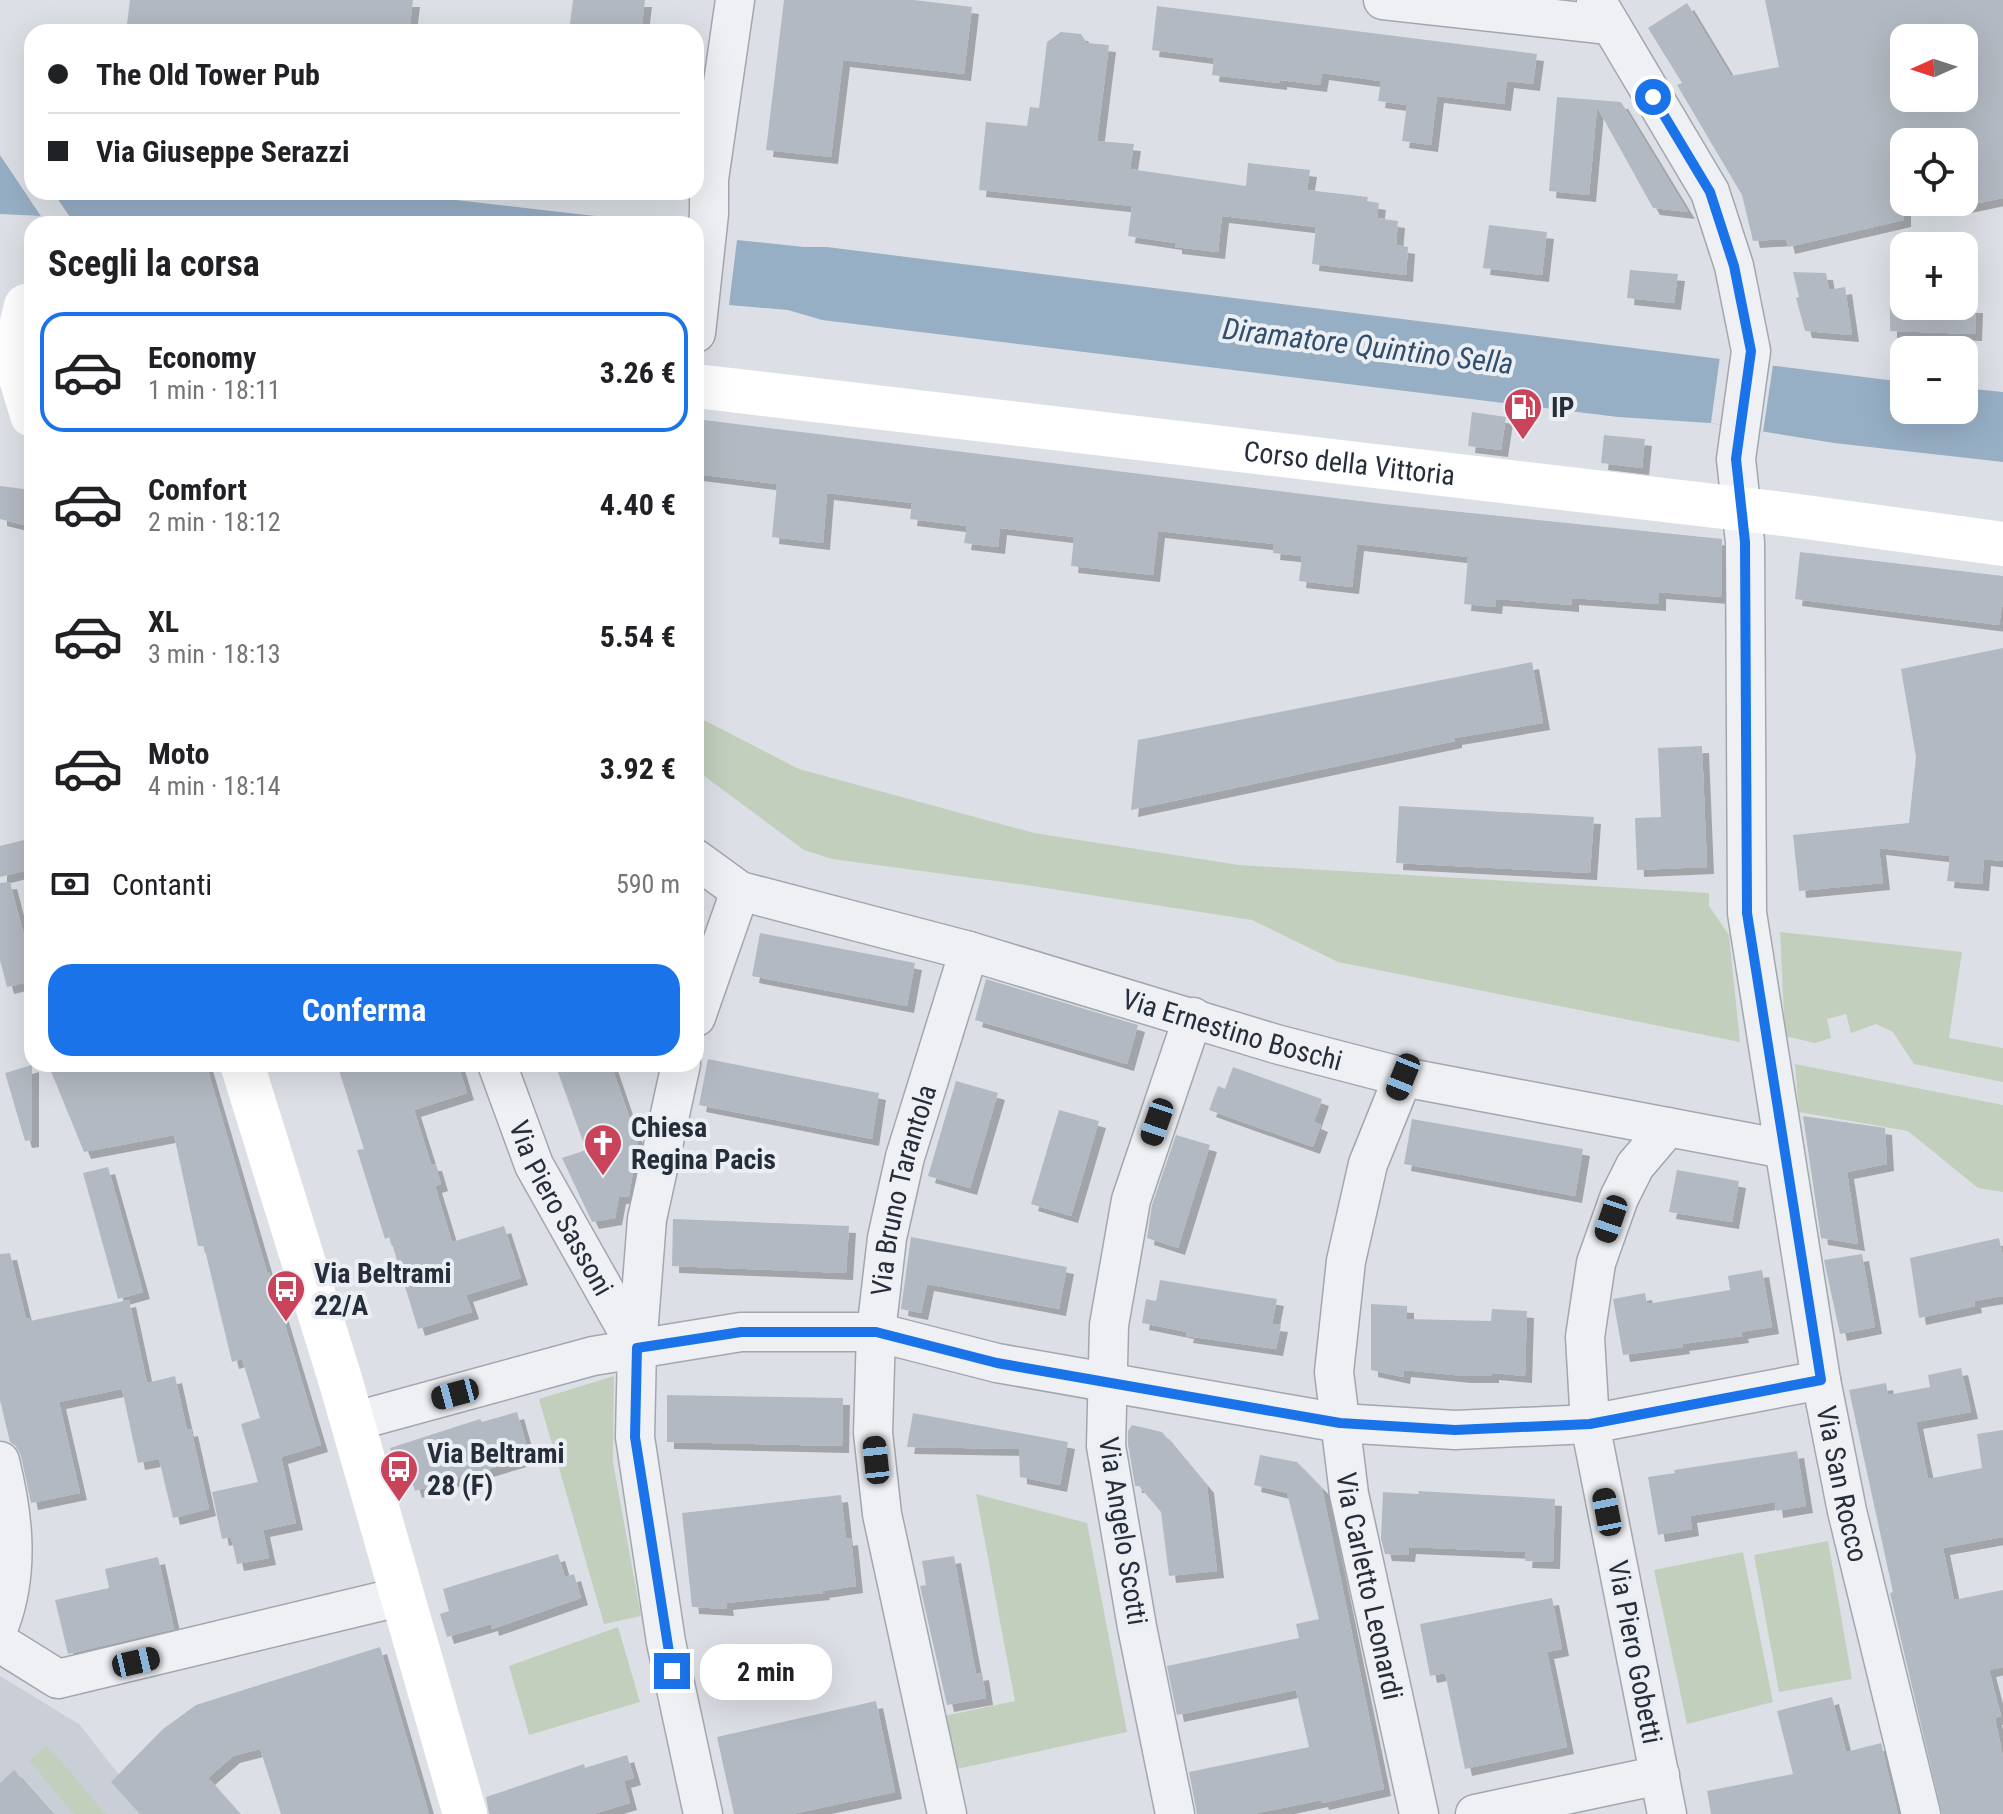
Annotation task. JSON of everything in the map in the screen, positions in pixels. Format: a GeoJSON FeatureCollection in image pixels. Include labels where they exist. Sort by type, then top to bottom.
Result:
{"type":"FeatureCollection","features":[{"type":"Feature","properties":{"kind":"main road"},"geometry":{"type":"LineString","coordinates":[[19,306],[7,349],[24,394]]}},
{"type":"Feature","properties":{"kind":"main road","name":"Corso della Vittoria"},"geometry":{"type":"LineString","coordinates":[[704,387],[1791,515],[2003,544]]}},
{"type":"Feature","properties":{"kind":"main road"},"geometry":{"type":"LineString","coordinates":[[244,1072],[352,1422],[465,1814]]}},
{"type":"Feature","properties":{"kind":"street"},"geometry":{"type":"LineString","coordinates":[[704,262],[709,179],[735,0]]}},
{"type":"Feature","properties":{"kind":"street"},"geometry":{"type":"LineString","coordinates":[[1383,0],[1603,13]]}},
{"type":"Feature","properties":{"kind":"street","name":"Via San Rocco"},"geometry":{"type":"LineString","coordinates":[[1603,13],[1710,192],[1734,266],[1751,351],[1736,459],[1745,542],[1747,913],[1821,1380],[1847,1511],[1921,1814]]}},
{"type":"Feature","properties":{"kind":"street","name":"Via Ernestino Boschi"},"geometry":{"type":"LineString","coordinates":[[704,865],[740,891],[969,951],[1276,1044],[1403,1077],[1784,1149]]}},
{"type":"Feature","properties":{"kind":"street"},"geometry":{"type":"LineString","coordinates":[[704,994],[740,891]]}},
{"type":"Feature","properties":{"kind":"street","name":"Via Bruno Tarantola"},"geometry":{"type":"LineString","coordinates":[[947,1814],[882,1514],[873,1433],[876,1332],[887,1238],[905,1157],[969,951]]}},
{"type":"Feature","properties":{"kind":"street","name":"Via Angelo Scotti"},"geometry":{"type":"LineString","coordinates":[[1175,1814],[1137,1627],[1106,1446],[1109,1325],[1131,1200],[1193,1017]]}},
{"type":"Feature","properties":{"kind":"street","name":"Via Piero Sassoni"},"geometry":{"type":"LineString","coordinates":[[500,1072],[534,1165],[637,1348]]}},
{"type":"Feature","properties":{"kind":"street"},"geometry":{"type":"LineString","coordinates":[[679,1072],[647,1219],[637,1348],[635,1437],[666,1642],[703,1814]]}},
{"type":"Feature","properties":{"kind":"street","name":"Via Carletto Leonardi"},"geometry":{"type":"LineString","coordinates":[[1403,1077],[1368,1164],[1346,1261],[1334,1372],[1349,1494],[1419,1814]]}},
{"type":"Feature","properties":{"kind":"street","name":"Via Piero Gobetti"},"geometry":{"type":"LineString","coordinates":[[1667,1814],[1590,1424],[1585,1337],[1596,1263],[1619,1198],[1635,1166],[1668,1127]]}},
{"type":"Feature","properties":{"kind":"street"},"geometry":{"type":"LineString","coordinates":[[352,1422],[593,1356],[741,1332],[876,1332],[997,1363],[1340,1423],[1455,1430],[1590,1424],[1821,1380]]}},
{"type":"Feature","properties":{"kind":"street"},"geometry":{"type":"LineString","coordinates":[[0,1461],[8,1494],[14,1551],[0,1624]]}},
{"type":"Feature","properties":{"kind":"street"},"geometry":{"type":"LineString","coordinates":[[0,1643],[58,1679],[403,1596]]}},
{"type":"Feature","properties":{"kind":"street"},"geometry":{"type":"LineString","coordinates":[[1475,1814],[1660,1775]]}},
{"type":"Feature","properties":{"kind":"shaded area"},"geometry":{"type":"Polygon","coordinates":[[[0,1676],[79,1724],[150,1814],[0,1814],[0,1676]]]}},
{"type":"Feature","properties":{"kind":"green space"},"geometry":{"type":"Polygon","coordinates":[[[704,720],[799,769],[1034,833],[1239,865],[1709,893],[1709,906],[1729,935],[1740,1042],[1338,962],[1252,920],[832,859],[804,850],[704,776],[704,720]]]}},
{"type":"Feature","properties":{"kind":"green space"},"geometry":{"type":"Polygon","coordinates":[[[1780,932],[1962,952],[1949,1038],[2003,1048],[2003,1082],[1914,1064],[1893,1032],[1876,1024],[1851,1033],[1846,1014],[1827,1019],[1831,1038],[1815,1043],[1785,1036],[1780,932]]]}},
{"type":"Feature","properties":{"kind":"green space"},"geometry":{"type":"Polygon","coordinates":[[[1795,1064],[2003,1105],[2003,1192],[1978,1188],[1908,1131],[1799,1112],[1795,1064]]]}},
{"type":"Feature","properties":{"kind":"green space"},"geometry":{"type":"Polygon","coordinates":[[[614,1376],[613,1462],[641,1616],[604,1624],[539,1399],[614,1376]]]}},
{"type":"Feature","properties":{"kind":"green space"},"geometry":{"type":"Polygon","coordinates":[[[976,1494],[1087,1523],[1127,1732],[957,1769],[944,1716],[1015,1701],[976,1494]]]}},
{"type":"Feature","properties":{"kind":"green space"},"geometry":{"type":"Polygon","coordinates":[[[1828,1541],[1852,1679],[1779,1692],[1754,1555],[1828,1541]]]}},
{"type":"Feature","properties":{"kind":"green space"},"geometry":{"type":"Polygon","coordinates":[[[1743,1552],[1773,1702],[1687,1724],[1654,1570],[1743,1552]]]}},
{"type":"Feature","properties":{"kind":"green space"},"geometry":{"type":"Polygon","coordinates":[[[618,1627],[640,1702],[529,1735],[509,1666],[618,1627]]]}},
{"type":"Feature","properties":{"kind":"green space"},"geometry":{"type":"Polygon","coordinates":[[[47,1745],[106,1814],[74,1814],[29,1761],[47,1745]]]}},
{"type":"Feature","properties":{"kind":"water"},"geometry":{"type":"Polygon","coordinates":[[[0,155],[24,191],[24,200],[30,200],[41,216],[0,214],[0,155]]]}},
{"type":"Feature","properties":{"kind":"water"},"geometry":{"type":"Polygon","coordinates":[[[58,200],[456,200],[595,216],[69,216],[58,200]]]}},
{"type":"Feature","properties":{"kind":"water","name":"Diramatore Quintino Sella"},"geometry":{"type":"Polygon","coordinates":[[[737,240],[827,247],[1890,380],[1890,424],[1978,424],[1978,389],[2003,392],[2003,462],[1834,443],[1710,423],[1618,417],[822,320],[788,310],[729,305],[737,240]]]}},
{"type":"Feature","properties":{"kind":"pier"},"geometry":{"type":"Polygon","coordinates":[[[0,154],[4,155],[24,190],[0,154]]]}},
{"type":"Feature","properties":{"kind":"pier"},"geometry":{"type":"Polygon","coordinates":[[[1720,356],[1773,365],[1763,432],[1711,423],[1720,356]]]}},
{"type":"Feature","properties":{"kind":"building"},"geometry":{"type":"Polygon","coordinates":[[[130,0],[413,0],[410,24],[127,24],[130,0]]]}},
{"type":"Feature","properties":{"kind":"building"},"geometry":{"type":"Polygon","coordinates":[[[573,0],[645,0],[642,24],[570,24],[573,0]]]}},
{"type":"Feature","properties":{"kind":"building"},"geometry":{"type":"Polygon","coordinates":[[[784,0],[914,0],[972,7],[964,74],[843,60],[831,157],[766,150],[784,0]]]}},
{"type":"Feature","properties":{"kind":"building"},"geometry":{"type":"Polygon","coordinates":[[[1765,0],[2003,0],[2003,198],[1978,203],[1978,128],[1890,128],[1890,216],[1904,216],[1904,220],[1788,247],[1786,239],[1753,241],[1742,195],[1677,85],[1682,83],[1648,28],[1687,3],[1731,76],[1779,67],[1765,0]]]}},
{"type":"Feature","properties":{"kind":"building"},"geometry":{"type":"Polygon","coordinates":[[[1157,6],[1537,54],[1533,84],[1507,81],[1504,104],[1437,96],[1431,145],[1402,141],[1407,105],[1378,101],[1381,81],[1322,73],[1320,85],[1212,75],[1214,58],[1152,50],[1157,6]]]}},
{"type":"Feature","properties":{"kind":"building"},"geometry":{"type":"Polygon","coordinates":[[[1061,32],[1081,34],[1087,43],[1109,45],[1097,141],[1134,144],[1130,169],[1246,186],[1248,163],[1310,170],[1307,190],[1368,197],[1367,201],[1379,203],[1377,218],[1398,221],[1396,245],[1408,247],[1406,275],[1312,264],[1316,227],[1222,216],[1218,252],[1175,247],[1175,243],[1128,236],[1132,206],[979,190],[986,122],[1027,126],[1030,107],[1039,108],[1047,42],[1061,32]]]}},
{"type":"Feature","properties":{"kind":"building"},"geometry":{"type":"Polygon","coordinates":[[[1557,97],[1621,102],[1688,212],[1653,208],[1597,107],[1589,195],[1549,191],[1557,97]]]}},
{"type":"Feature","properties":{"kind":"building"},"geometry":{"type":"Polygon","coordinates":[[[1489,225],[1547,232],[1542,275],[1483,268],[1489,225]]]}},
{"type":"Feature","properties":{"kind":"building"},"geometry":{"type":"Polygon","coordinates":[[[1630,270],[1678,274],[1674,303],[1627,298],[1630,270]]]}},
{"type":"Feature","properties":{"kind":"building"},"geometry":{"type":"Polygon","coordinates":[[[1793,272],[1826,273],[1829,290],[1845,287],[1852,335],[1805,331],[1793,272]]]}},
{"type":"Feature","properties":{"kind":"building"},"geometry":{"type":"Polygon","coordinates":[[[1890,320],[1976,320],[1975,334],[1890,331],[1890,320]]]}},
{"type":"Feature","properties":{"kind":"building"},"geometry":{"type":"Polygon","coordinates":[[[1472,412],[1506,417],[1501,450],[1468,446],[1472,412]]]}},
{"type":"Feature","properties":{"kind":"building"},"geometry":{"type":"Polygon","coordinates":[[[704,420],[1384,504],[1722,539],[1721,597],[1659,592],[1659,604],[1572,598],[1572,605],[1496,599],[1495,607],[1464,604],[1468,557],[1357,544],[1352,587],[1299,581],[1302,556],[1273,553],[1274,544],[1158,531],[1153,575],[1071,566],[1074,537],[1000,528],[998,547],[964,543],[967,526],[910,519],[912,503],[827,493],[823,543],[772,537],[777,484],[704,475],[704,420]]]}},
{"type":"Feature","properties":{"kind":"building"},"geometry":{"type":"Polygon","coordinates":[[[1604,435],[1645,439],[1642,468],[1601,463],[1604,435]]]}},
{"type":"Feature","properties":{"kind":"building"},"geometry":{"type":"Polygon","coordinates":[[[0,486],[24,489],[24,525],[0,519],[0,486]]]}},
{"type":"Feature","properties":{"kind":"building"},"geometry":{"type":"Polygon","coordinates":[[[1800,552],[2003,576],[1999,625],[1795,599],[1800,552]]]}},
{"type":"Feature","properties":{"kind":"building"},"geometry":{"type":"Polygon","coordinates":[[[2003,648],[2003,861],[1984,859],[1982,884],[1947,881],[1950,856],[1879,848],[1883,883],[1799,891],[1793,835],[1909,823],[1916,757],[1901,669],[2003,648]]]}},
{"type":"Feature","properties":{"kind":"building"},"geometry":{"type":"Polygon","coordinates":[[[1532,662],[1543,723],[1455,738],[1455,741],[1131,810],[1138,740],[1532,662]]]}},
{"type":"Feature","properties":{"kind":"building"},"geometry":{"type":"Polygon","coordinates":[[[1702,746],[1707,867],[1637,870],[1635,818],[1661,817],[1658,748],[1702,746]]]}},
{"type":"Feature","properties":{"kind":"building"},"geometry":{"type":"Polygon","coordinates":[[[1399,806],[1594,817],[1590,873],[1396,863],[1399,806]]]}},
{"type":"Feature","properties":{"kind":"building"},"geometry":{"type":"Polygon","coordinates":[[[24,840],[24,871],[0,877],[0,846],[24,840]]]}},
{"type":"Feature","properties":{"kind":"building"},"geometry":{"type":"Polygon","coordinates":[[[10,882],[24,935],[24,983],[7,987],[0,960],[0,883],[10,882]]]}},
{"type":"Feature","properties":{"kind":"building"},"geometry":{"type":"Polygon","coordinates":[[[760,933],[915,963],[907,1006],[752,976],[760,933]]]}},
{"type":"Feature","properties":{"kind":"building"},"geometry":{"type":"Polygon","coordinates":[[[986,979],[1138,1025],[1127,1064],[975,1020],[986,979]]]}},
{"type":"Feature","properties":{"kind":"building"},"geometry":{"type":"Polygon","coordinates":[[[708,1059],[879,1093],[872,1139],[699,1105],[708,1059]]]}},
{"type":"Feature","properties":{"kind":"building"},"geometry":{"type":"Polygon","coordinates":[[[24,1067],[24,1072],[32,1072],[32,1140],[25,1141],[5,1073],[24,1067]]]}},
{"type":"Feature","properties":{"kind":"building"},"geometry":{"type":"Polygon","coordinates":[[[1233,1067],[1322,1099],[1314,1122],[1321,1125],[1313,1147],[1209,1110],[1218,1086],[1225,1089],[1233,1067]]]}},
{"type":"Feature","properties":{"kind":"building"},"geometry":{"type":"Polygon","coordinates":[[[51,1072],[208,1072],[321,1445],[281,1457],[296,1523],[263,1530],[269,1558],[237,1564],[231,1537],[222,1539],[212,1492],[258,1482],[241,1424],[260,1418],[242,1359],[232,1362],[204,1246],[198,1246],[174,1135],[84,1152],[51,1072]]]}},
{"type":"Feature","properties":{"kind":"building"},"geometry":{"type":"Polygon","coordinates":[[[340,1072],[460,1072],[467,1093],[414,1110],[431,1164],[435,1164],[441,1184],[435,1186],[452,1242],[504,1226],[521,1278],[466,1295],[472,1312],[418,1329],[390,1237],[385,1239],[357,1150],[364,1149],[340,1072]]]}},
{"type":"Feature","properties":{"kind":"building"},"geometry":{"type":"Polygon","coordinates":[[[558,1072],[614,1072],[638,1143],[629,1196],[619,1197],[615,1218],[592,1222],[562,1158],[586,1150],[558,1072]]]}},
{"type":"Feature","properties":{"kind":"building"},"geometry":{"type":"Polygon","coordinates":[[[956,1081],[998,1093],[970,1188],[928,1176],[956,1081]]]}},
{"type":"Feature","properties":{"kind":"building"},"geometry":{"type":"Polygon","coordinates":[[[1059,1110],[1099,1121],[1071,1216],[1031,1204],[1059,1110]]]}},
{"type":"Feature","properties":{"kind":"building"},"geometry":{"type":"Polygon","coordinates":[[[1803,1116],[1885,1128],[1887,1164],[1847,1172],[1858,1244],[1821,1238],[1803,1116]]]}},
{"type":"Feature","properties":{"kind":"building"},"geometry":{"type":"Polygon","coordinates":[[[1412,1119],[1583,1149],[1575,1196],[1404,1164],[1412,1119]]]}},
{"type":"Feature","properties":{"kind":"building"},"geometry":{"type":"Polygon","coordinates":[[[1176,1135],[1210,1145],[1178,1248],[1147,1238],[1152,1205],[1176,1135]]]}},
{"type":"Feature","properties":{"kind":"building"},"geometry":{"type":"Polygon","coordinates":[[[108,1167],[143,1292],[118,1299],[83,1173],[108,1167]]]}},
{"type":"Feature","properties":{"kind":"building"},"geometry":{"type":"Polygon","coordinates":[[[1677,1170],[1739,1181],[1732,1222],[1669,1212],[1677,1170]]]}},
{"type":"Feature","properties":{"kind":"building"},"geometry":{"type":"Polygon","coordinates":[[[673,1219],[849,1226],[846,1273],[672,1266],[673,1219]]]}},
{"type":"Feature","properties":{"kind":"building"},"geometry":{"type":"Polygon","coordinates":[[[911,1237],[1067,1267],[1059,1309],[927,1284],[921,1313],[901,1309],[911,1237]]]}},
{"type":"Feature","properties":{"kind":"building"},"geometry":{"type":"Polygon","coordinates":[[[1999,1238],[2003,1257],[2003,1296],[1974,1301],[1975,1306],[1919,1318],[1910,1258],[1999,1238]]]}},
{"type":"Feature","properties":{"kind":"building"},"geometry":{"type":"Polygon","coordinates":[[[10,1253],[26,1319],[30,1321],[129,1300],[147,1383],[175,1376],[209,1509],[173,1518],[159,1459],[138,1463],[122,1389],[59,1402],[80,1493],[31,1503],[21,1456],[17,1447],[10,1442],[0,1400],[0,1254],[10,1253]]]}},
{"type":"Feature","properties":{"kind":"building"},"geometry":{"type":"Polygon","coordinates":[[[1862,1254],[1875,1327],[1840,1334],[1824,1260],[1862,1254]]]}},
{"type":"Feature","properties":{"kind":"building"},"geometry":{"type":"Polygon","coordinates":[[[1762,1270],[1772,1327],[1741,1332],[1742,1336],[1623,1355],[1613,1299],[1645,1293],[1647,1304],[1730,1290],[1728,1276],[1762,1270]]]}},
{"type":"Feature","properties":{"kind":"building"},"geometry":{"type":"Polygon","coordinates":[[[1160,1280],[1277,1299],[1272,1324],[1281,1325],[1276,1349],[1186,1336],[1187,1332],[1142,1323],[1146,1299],[1156,1301],[1160,1280]]]}},
{"type":"Feature","properties":{"kind":"building"},"geometry":{"type":"Polygon","coordinates":[[[1371,1304],[1407,1306],[1407,1319],[1491,1321],[1492,1309],[1527,1311],[1525,1376],[1492,1373],[1492,1376],[1464,1376],[1404,1370],[1403,1377],[1371,1370],[1371,1304]]]}},
{"type":"Feature","properties":{"kind":"building"},"geometry":{"type":"Polygon","coordinates":[[[1961,1368],[1971,1412],[1916,1422],[1928,1479],[1982,1468],[1977,1434],[2003,1430],[2003,1537],[1943,1548],[1954,1600],[2003,1590],[2003,1667],[1989,1670],[2001,1716],[1995,1718],[2003,1757],[2003,1814],[1942,1814],[1890,1593],[1893,1592],[1849,1390],[1886,1383],[1888,1395],[1930,1387],[1928,1375],[1961,1368]]]}},
{"type":"Feature","properties":{"kind":"building"},"geometry":{"type":"Polygon","coordinates":[[[667,1395],[843,1398],[842,1446],[667,1442],[667,1395]]]}},
{"type":"Feature","properties":{"kind":"building"},"geometry":{"type":"Polygon","coordinates":[[[517,1412],[530,1457],[415,1491],[408,1468],[397,1471],[390,1448],[480,1419],[482,1422],[517,1412]]]}},
{"type":"Feature","properties":{"kind":"building"},"geometry":{"type":"Polygon","coordinates":[[[913,1413],[1068,1442],[1060,1485],[1020,1477],[1019,1449],[907,1447],[913,1413]]]}},
{"type":"Feature","properties":{"kind":"building"},"geometry":{"type":"Polygon","coordinates":[[[1132,1425],[1162,1432],[1207,1486],[1217,1571],[1169,1576],[1161,1512],[1139,1486],[1135,1486],[1128,1444],[1128,1431],[1132,1425]]]}},
{"type":"Feature","properties":{"kind":"building"},"geometry":{"type":"Polygon","coordinates":[[[1797,1451],[1806,1506],[1776,1511],[1775,1502],[1690,1516],[1692,1529],[1658,1535],[1648,1477],[1675,1473],[1674,1470],[1797,1451]]]}},
{"type":"Feature","properties":{"kind":"building"},"geometry":{"type":"Polygon","coordinates":[[[1260,1455],[1297,1462],[1322,1488],[1384,1789],[1253,1814],[1197,1814],[1189,1772],[1309,1747],[1296,1690],[1177,1715],[1167,1666],[1299,1638],[1296,1624],[1319,1619],[1287,1493],[1254,1485],[1260,1455]]]}},
{"type":"Feature","properties":{"kind":"building"},"geometry":{"type":"Polygon","coordinates":[[[1418,1491],[1555,1499],[1553,1562],[1525,1561],[1526,1552],[1409,1547],[1408,1555],[1385,1554],[1381,1539],[1383,1492],[1419,1494],[1418,1491]]]}},
{"type":"Feature","properties":{"kind":"building"},"geometry":{"type":"Polygon","coordinates":[[[841,1495],[846,1539],[851,1538],[856,1586],[823,1593],[726,1603],[727,1609],[692,1607],[682,1513],[841,1495]]]}},
{"type":"Feature","properties":{"kind":"building"},"geometry":{"type":"Polygon","coordinates":[[[558,1554],[565,1577],[574,1574],[581,1598],[492,1629],[491,1624],[447,1637],[440,1614],[449,1611],[443,1589],[558,1554]]]}},
{"type":"Feature","properties":{"kind":"building"},"geometry":{"type":"Polygon","coordinates":[[[954,1556],[976,1674],[982,1673],[986,1698],[947,1705],[920,1586],[926,1585],[922,1561],[954,1556]]]}},
{"type":"Feature","properties":{"kind":"building"},"geometry":{"type":"Polygon","coordinates":[[[158,1557],[174,1629],[68,1654],[55,1600],[109,1588],[105,1569],[158,1557]]]}},
{"type":"Feature","properties":{"kind":"building"},"geometry":{"type":"Polygon","coordinates":[[[1552,1598],[1562,1649],[1547,1652],[1567,1747],[1465,1769],[1445,1673],[1430,1676],[1420,1624],[1552,1598]]]}},
{"type":"Feature","properties":{"kind":"building"},"geometry":{"type":"Polygon","coordinates":[[[380,1647],[429,1814],[281,1814],[260,1749],[233,1756],[208,1778],[240,1814],[140,1814],[111,1782],[163,1729],[196,1705],[380,1647]]]}},
{"type":"Feature","properties":{"kind":"building"},"geometry":{"type":"Polygon","coordinates":[[[1832,1697],[1846,1752],[1881,1743],[1898,1814],[1711,1814],[1707,1791],[1793,1774],[1777,1711],[1832,1697]]]}},
{"type":"Feature","properties":{"kind":"building"},"geometry":{"type":"Polygon","coordinates":[[[876,1701],[895,1792],[792,1814],[734,1814],[717,1737],[876,1701]]]}},
{"type":"Feature","properties":{"kind":"building"},"geometry":{"type":"Polygon","coordinates":[[[627,1755],[634,1778],[624,1781],[630,1803],[593,1814],[489,1814],[486,1797],[584,1764],[585,1768],[627,1755]]]}},
{"type":"Feature","properties":{"kind":"building"},"geometry":{"type":"Polygon","coordinates":[[[14,1770],[53,1814],[0,1814],[0,1783],[14,1770]]]}},
{"type":"Feature","properties":{"kind":"place","name":"IP"},"geometry":{"type":"Point","coordinates":[1523,441]}},
{"type":"Feature","properties":{"kind":"place","name":"Chiesa Regina Pacis"},"geometry":{"type":"Point","coordinates":[603,1177]}},
{"type":"Feature","properties":{"kind":"place","name":"Via Beltrami 22/A"},"geometry":{"type":"Point","coordinates":[286,1323]}},
{"type":"Feature","properties":{"kind":"place","name":"Via Beltrami 28 (F)"},"geometry":{"type":"Point","coordinates":[399,1503]}},
{"type":"Feature","properties":{"kind":"route"},"geometry":{"type":"LineString","coordinates":[[672,1671],[635,1437],[637,1348],[741,1332],[876,1332],[997,1363],[1340,1423],[1455,1430],[1590,1424],[1821,1380],[1747,913],[1745,542],[1736,459],[1751,351],[1734,266],[1710,192],[1653,97]]}}]}
